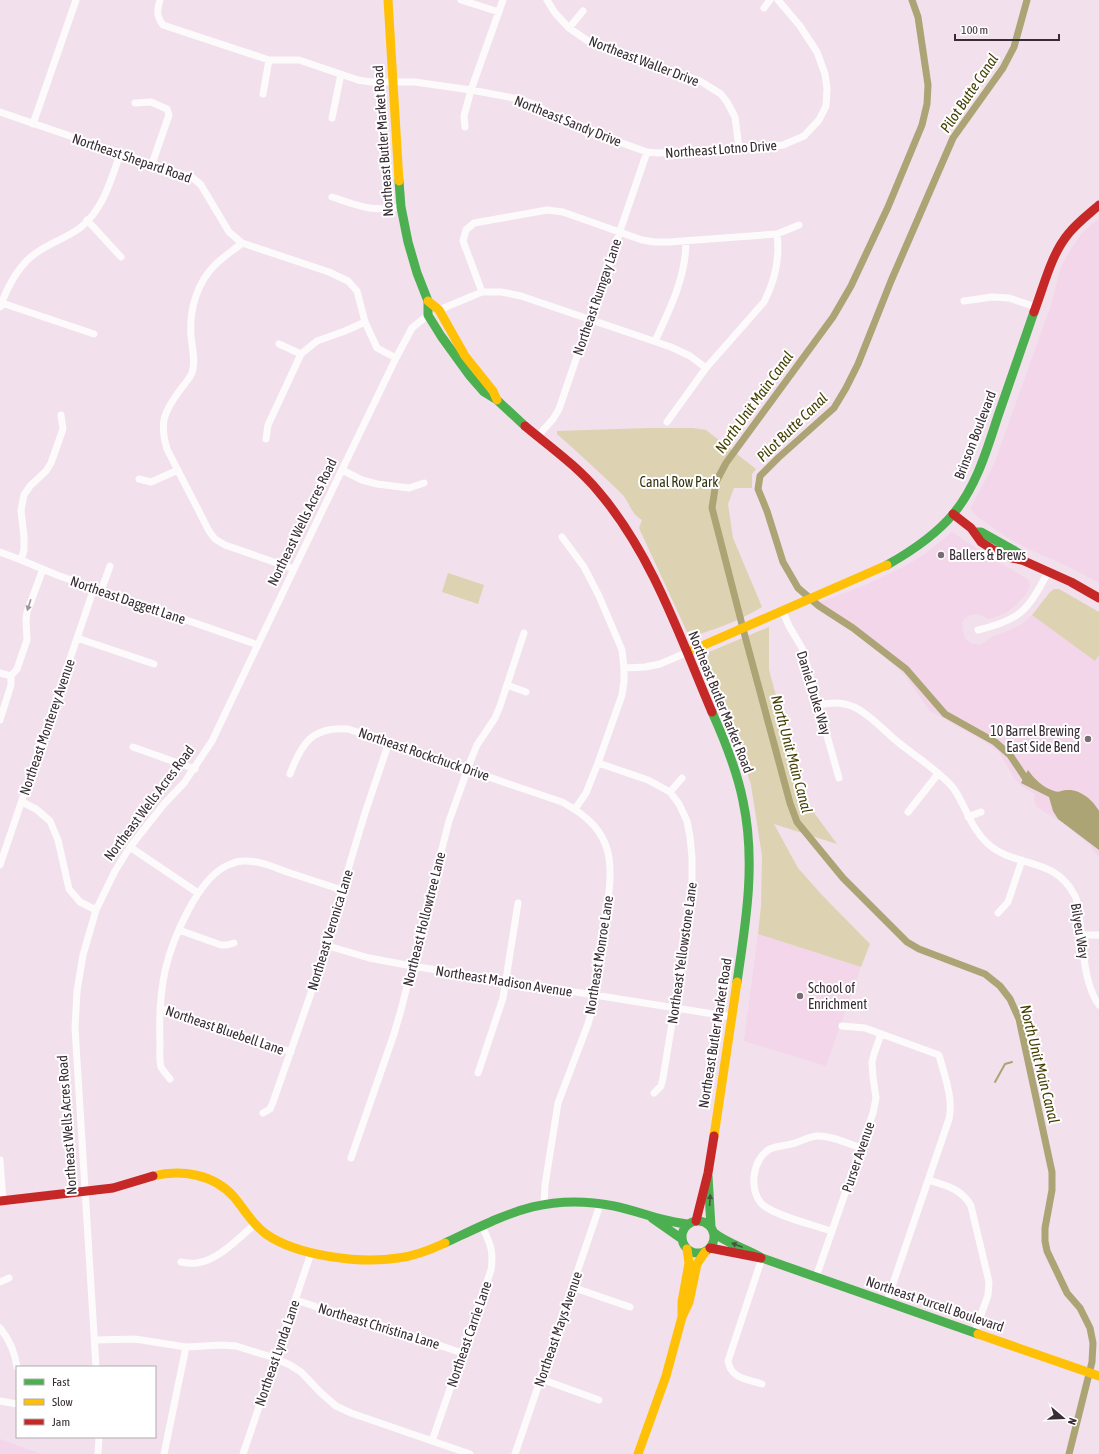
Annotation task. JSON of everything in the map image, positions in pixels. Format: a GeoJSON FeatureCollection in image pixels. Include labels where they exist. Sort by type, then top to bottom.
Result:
{"type":"FeatureCollection","features":[{"type":"Feature","properties":{"kind":"street"},"geometry":{"type":"LineString","coordinates":[[33,124],[76,0]]}},
{"type":"Feature","properties":{"kind":"street","name":"Northeast Sandy Drive"},"geometry":{"type":"LineString","coordinates":[[160,0],[157,13],[158,19],[163,25],[269,60],[299,60],[358,80],[370,82],[415,82],[471,90],[528,102],[536,105],[566,123],[647,152]]}},
{"type":"Feature","properties":{"kind":"street","name":"Northeast Butler Market Road"},"geometry":{"type":"LineString","coordinates":[[388,0],[401,207],[408,242],[415,266],[428,300],[428,315],[441,336],[470,376],[484,392],[497,400],[585,477],[599,492],[619,518],[638,547],[688,652],[731,759],[743,801],[750,871],[747,911],[708,1173],[700,1210],[692,1222]]}},
{"type":"Feature","properties":{"kind":"street"},"geometry":{"type":"LineString","coordinates":[[461,0],[499,12]]}},
{"type":"Feature","properties":{"kind":"street"},"geometry":{"type":"LineString","coordinates":[[465,128],[464,116],[471,90],[503,0]]}},
{"type":"Feature","properties":{"kind":"street","name":"Northeast Waller Drive"},"geometry":{"type":"LineString","coordinates":[[547,0],[555,13],[569,28],[588,41],[700,81],[721,94],[735,117],[739,148]]}},
{"type":"Feature","properties":{"kind":"street"},"geometry":{"type":"LineString","coordinates":[[764,8],[770,0]]}},
{"type":"Feature","properties":{"kind":"street","name":"Northeast Lotno Drive"},"geometry":{"type":"LineString","coordinates":[[647,152],[678,153],[783,145],[804,136],[819,120],[826,106],[827,89],[825,74],[817,52],[800,26],[778,0]]}},
{"type":"Feature","properties":{"kind":"street"},"geometry":{"type":"LineString","coordinates":[[569,28],[582,11]]}},
{"type":"Feature","properties":{"kind":"street"},"geometry":{"type":"LineString","coordinates":[[263,94],[269,60]]}},
{"type":"Feature","properties":{"kind":"street"},"geometry":{"type":"LineString","coordinates":[[332,118],[341,74]]}},
{"type":"Feature","properties":{"kind":"street"},"geometry":{"type":"LineString","coordinates":[[135,103],[151,102],[167,109],[169,115],[152,164]]}},
{"type":"Feature","properties":{"kind":"street","name":"Northeast Shepard Road"},"geometry":{"type":"LineString","coordinates":[[0,112],[193,178],[201,185],[229,232],[242,243],[329,272],[348,281],[357,291],[365,322],[378,348],[396,358]]}},
{"type":"Feature","properties":{"kind":"street","name":"Northeast Rumgay Lane"},"geometry":{"type":"LineString","coordinates":[[538,436],[553,419],[559,409],[647,152]]}},
{"type":"Feature","properties":{"kind":"street"},"geometry":{"type":"LineString","coordinates":[[94,334],[1,305],[13,278],[33,255],[80,228],[87,220],[104,198],[120,154]]}},
{"type":"Feature","properties":{"kind":"street"},"geometry":{"type":"LineString","coordinates":[[332,197],[371,209],[401,207]]}},
{"type":"Feature","properties":{"kind":"street","name":"Brinson Boulevard"},"geometry":{"type":"LineString","coordinates":[[688,652],[887,565],[909,552],[941,526],[953,514],[970,489],[981,466],[1049,270],[1059,248],[1068,234],[1079,222],[1099,205]]}},
{"type":"Feature","properties":{"kind":"street"},"geometry":{"type":"LineString","coordinates":[[482,292],[463,241],[466,230],[474,224],[547,210],[562,212],[642,240],[654,242],[777,234],[799,225]]}},
{"type":"Feature","properties":{"kind":"street"},"geometry":{"type":"LineString","coordinates":[[87,220],[120,257]]}},
{"type":"Feature","properties":{"kind":"street"},"geometry":{"type":"LineString","coordinates":[[668,422],[706,368],[764,302],[775,275],[778,259],[777,234]]}},
{"type":"Feature","properties":{"kind":"street"},"geometry":{"type":"LineString","coordinates":[[655,341],[680,283],[686,251],[686,241]]}},
{"type":"Feature","properties":{"kind":"street"},"geometry":{"type":"LineString","coordinates":[[242,243],[216,264],[204,279],[195,299],[191,314],[194,364],[192,372],[170,404],[164,418],[163,434],[167,449],[209,531],[215,539],[225,545],[294,569]]}},
{"type":"Feature","properties":{"kind":"street"},"geometry":{"type":"LineString","coordinates":[[439,310],[482,292],[502,292],[521,296],[672,347],[690,356],[706,368]]}},
{"type":"Feature","properties":{"kind":"street"},"geometry":{"type":"LineString","coordinates":[[964,300],[992,297],[1009,298],[1036,307]]}},
{"type":"Feature","properties":{"kind":"street","name":"Northeast Butler Market Road"},"geometry":{"type":"LineString","coordinates":[[428,300],[439,310],[465,356],[493,391],[497,400]]}},
{"type":"Feature","properties":{"kind":"street","name":"Northeast Wells Acres Road"},"geometry":{"type":"LineString","coordinates":[[96,1366],[75,1028],[77,991],[83,955],[96,910],[115,871],[130,847],[147,824],[184,784],[212,741],[396,358],[412,328],[428,315],[439,310]]}},
{"type":"Feature","properties":{"kind":"street"},"geometry":{"type":"LineString","coordinates":[[428,315],[433,316],[460,357],[493,391]]}},
{"type":"Feature","properties":{"kind":"street"},"geometry":{"type":"LineString","coordinates":[[266,439],[268,425],[301,354],[317,342],[365,322]]}},
{"type":"Feature","properties":{"kind":"street"},"geometry":{"type":"LineString","coordinates":[[279,344],[301,354]]}},
{"type":"Feature","properties":{"kind":"street"},"geometry":{"type":"LineString","coordinates":[[21,560],[24,550],[21,510],[24,495],[30,486],[46,471],[51,463],[63,429],[61,415]]}},
{"type":"Feature","properties":{"kind":"street"},"geometry":{"type":"LineString","coordinates":[[139,479],[151,482],[178,470]]}},
{"type":"Feature","properties":{"kind":"street"},"geometry":{"type":"LineString","coordinates":[[342,470],[362,480],[377,484],[409,488],[424,483]]}},
{"type":"Feature","properties":{"kind":"street"},"geometry":{"type":"LineString","coordinates":[[953,514],[975,532],[980,540],[998,552],[1017,560],[1022,560],[1099,598]]}},
{"type":"Feature","properties":{"kind":"street"},"geometry":{"type":"LineString","coordinates":[[562,537],[584,567],[599,596],[622,650],[624,668],[622,695],[586,793],[575,809]]}},
{"type":"Feature","properties":{"kind":"street","name":"Northeast Daggett Lane"},"geometry":{"type":"LineString","coordinates":[[0,552],[57,575],[258,645]]}},
{"type":"Feature","properties":{"kind":"street","name":"Northeast Monterey Avenue"},"geometry":{"type":"LineString","coordinates":[[0,865],[77,638],[98,589],[110,566]]}},
{"type":"Feature","properties":{"kind":"street"},"geometry":{"type":"LineString","coordinates":[[0,720],[11,685],[11,676],[17,668],[28,640],[26,620],[27,612],[43,569]]}},
{"type":"Feature","properties":{"kind":"street"},"geometry":{"type":"LineString","coordinates":[[978,630],[1004,623],[1026,608],[1037,594],[1048,572]]}},
{"type":"Feature","properties":{"kind":"street","name":"Daniel Duke Way"},"geometry":{"type":"LineString","coordinates":[[782,610],[789,626],[802,648],[839,778]]}},
{"type":"Feature","properties":{"kind":"street","name":"Northeast Hollowtree Lane"},"geometry":{"type":"LineString","coordinates":[[351,1158],[394,1034],[443,844],[467,769],[477,745],[495,718],[524,633]]}},
{"type":"Feature","properties":{"kind":"street"},"geometry":{"type":"LineString","coordinates":[[77,638],[154,664]]}},
{"type":"Feature","properties":{"kind":"street"},"geometry":{"type":"LineString","coordinates":[[624,668],[645,667],[660,664],[688,652]]}},
{"type":"Feature","properties":{"kind":"street"},"geometry":{"type":"LineString","coordinates":[[0,673],[11,676]]}},
{"type":"Feature","properties":{"kind":"street"},"geometry":{"type":"LineString","coordinates":[[507,685],[526,692]]}},
{"type":"Feature","properties":{"kind":"street","name":"Bilyeu Way"},"geometry":{"type":"LineString","coordinates":[[819,705],[841,703],[853,706],[864,713],[947,781],[954,790],[978,833],[988,843],[1000,852],[1051,870],[1060,876],[1075,897],[1085,966],[1090,987],[1099,1005]]}},
{"type":"Feature","properties":{"kind":"street","name":"Northeast Rockchuck Drive"},"geometry":{"type":"LineString","coordinates":[[290,774],[296,758],[304,744],[314,736],[335,728],[348,729],[562,802],[575,809]]}},
{"type":"Feature","properties":{"kind":"street","name":"Northeast Veronica Lane"},"geometry":{"type":"LineString","coordinates":[[263,1113],[270,1109],[291,1052],[310,996],[365,813],[389,742]]}},
{"type":"Feature","properties":{"kind":"street"},"geometry":{"type":"LineString","coordinates":[[133,747],[195,769]]}},
{"type":"Feature","properties":{"kind":"street","name":"Northeast Yellowstone Lane"},"geometry":{"type":"LineString","coordinates":[[598,763],[648,780],[670,792],[679,804],[687,822],[690,837],[692,856],[691,907],[664,1078],[661,1086],[654,1093]]}},
{"type":"Feature","properties":{"kind":"street"},"geometry":{"type":"LineString","coordinates":[[908,812],[938,774]]}},
{"type":"Feature","properties":{"kind":"street"},"geometry":{"type":"LineString","coordinates":[[670,792],[682,778]]}},
{"type":"Feature","properties":{"kind":"street"},"geometry":{"type":"LineString","coordinates":[[22,802],[36,809],[50,821],[58,840],[69,889],[80,902],[96,910]]}},
{"type":"Feature","properties":{"kind":"street","name":"Northeast Monroe Lane"},"geometry":{"type":"LineString","coordinates":[[544,1204],[544,1185],[558,1103],[588,1024],[592,1009],[611,883],[611,862],[606,844],[598,830],[588,818],[575,809]]}},
{"type":"Feature","properties":{"kind":"street"},"geometry":{"type":"LineString","coordinates":[[968,817],[981,812]]}},
{"type":"Feature","properties":{"kind":"street"},"geometry":{"type":"LineString","coordinates":[[130,847],[198,894]]}},
{"type":"Feature","properties":{"kind":"street"},"geometry":{"type":"LineString","coordinates":[[998,913],[1008,902],[1022,860]]}},
{"type":"Feature","properties":{"kind":"street"},"geometry":{"type":"LineString","coordinates":[[170,1079],[161,1068],[160,1008],[165,969],[179,930],[198,894],[218,870],[230,864],[244,861],[257,862],[342,890]]}},
{"type":"Feature","properties":{"kind":"street"},"geometry":{"type":"LineString","coordinates":[[478,1073],[500,1010],[518,903]]}},
{"type":"Feature","properties":{"kind":"street"},"geometry":{"type":"LineString","coordinates":[[179,930],[221,945],[234,943]]}},
{"type":"Feature","properties":{"kind":"street"},"geometry":{"type":"LineString","coordinates":[[1081,936],[1099,935]]}},
{"type":"Feature","properties":{"kind":"street","name":"Northeast Madison Avenue"},"geometry":{"type":"LineString","coordinates":[[325,945],[369,958],[412,966],[732,1017]]}},
{"type":"Feature","properties":{"kind":"street","name":"Northeast Bluebell Lane"},"geometry":{"type":"LineString","coordinates":[[160,1008],[291,1052]]}},
{"type":"Feature","properties":{"kind":"street"},"geometry":{"type":"LineString","coordinates":[[842,1026],[865,1028],[939,1055],[950,1101],[951,1112],[887,1301]]}},
{"type":"Feature","properties":{"kind":"street","name":"Purser Avenue"},"geometry":{"type":"LineString","coordinates":[[816,1277],[875,1104],[876,1098],[872,1062],[881,1034]]}},
{"type":"Feature","properties":{"kind":"street"},"geometry":{"type":"LineString","coordinates":[[832,1231],[776,1212],[762,1204],[755,1192],[754,1183],[757,1165],[761,1158],[770,1149],[793,1144],[804,1139],[817,1136],[828,1137],[861,1148]]}},
{"type":"Feature","properties":{"kind":"street"},"geometry":{"type":"LineString","coordinates":[[0,1160],[1,1201],[86,1192],[128,1185],[164,1174],[182,1172],[201,1176],[216,1183],[230,1193],[254,1225],[271,1238],[288,1246],[338,1258],[363,1260],[401,1258],[425,1252],[504,1215],[544,1204],[575,1202],[621,1208],[652,1218],[663,1219],[680,1224],[703,1221],[712,1230],[714,1242],[697,1264],[689,1302],[682,1317],[666,1376],[638,1454]]}},
{"type":"Feature","properties":{"kind":"street","name":"Northeast Butler Market Road"},"geometry":{"type":"LineString","coordinates":[[708,1173],[710,1191],[709,1212],[712,1230]]}},
{"type":"Feature","properties":{"kind":"street"},"geometry":{"type":"LineString","coordinates":[[928,1180],[958,1191],[968,1200],[971,1206],[989,1289],[975,1332]]}},
{"type":"Feature","properties":{"kind":"street","name":"Northeast Mays Avenue"},"geometry":{"type":"LineString","coordinates":[[515,1454],[600,1205]]}},
{"type":"Feature","properties":{"kind":"street"},"geometry":{"type":"LineString","coordinates":[[652,1218],[682,1239],[687,1249],[689,1263],[682,1302],[682,1317]]}},
{"type":"Feature","properties":{"kind":"street"},"geometry":{"type":"LineString","coordinates":[[682,1239],[683,1231],[692,1222]]}},
{"type":"Feature","properties":{"kind":"street"},"geometry":{"type":"LineString","coordinates":[[181,1262],[198,1263],[210,1259],[226,1249],[254,1225]]}},
{"type":"Feature","properties":{"kind":"street","name":"Northeast Carrie Lane"},"geometry":{"type":"LineString","coordinates":[[432,1441],[491,1270],[493,1257],[491,1244],[482,1226]]}},
{"type":"Feature","properties":{"kind":"street","name":"Northeast Purcell Boulevard"},"geometry":{"type":"LineString","coordinates":[[712,1230],[726,1241],[749,1250],[762,1258],[1099,1376]]}},
{"type":"Feature","properties":{"kind":"street"},"geometry":{"type":"LineString","coordinates":[[687,1249],[697,1253],[707,1250]]}},
{"type":"Feature","properties":{"kind":"street","name":"Northeast Purcell Boulevard"},"geometry":{"type":"LineString","coordinates":[[707,1250],[723,1249],[746,1257],[762,1258]]}},
{"type":"Feature","properties":{"kind":"street","name":"Northeast Lynda Lane"},"geometry":{"type":"LineString","coordinates":[[242,1454],[296,1300],[311,1252]]}},
{"type":"Feature","properties":{"kind":"street"},"geometry":{"type":"LineString","coordinates":[[762,1258],[728,1360],[731,1371],[734,1374],[762,1384]]}},
{"type":"Feature","properties":{"kind":"street"},"geometry":{"type":"LineString","coordinates":[[0,1282],[9,1278]]}},
{"type":"Feature","properties":{"kind":"street"},"geometry":{"type":"LineString","coordinates":[[572,1287],[630,1307]]}},
{"type":"Feature","properties":{"kind":"street","name":"Northeast Christina Lane"},"geometry":{"type":"LineString","coordinates":[[296,1300],[326,1310],[359,1318],[462,1353]]}},
{"type":"Feature","properties":{"kind":"street"},"geometry":{"type":"LineString","coordinates":[[0,1328],[10,1344],[16,1358],[17,1366]]}},
{"type":"Feature","properties":{"kind":"street"},"geometry":{"type":"LineString","coordinates":[[95,1340],[135,1339],[186,1347],[222,1344],[236,1346],[275,1358],[290,1365],[301,1372],[336,1406],[351,1413],[470,1454]]}},
{"type":"Feature","properties":{"kind":"street"},"geometry":{"type":"LineString","coordinates":[[164,1454],[186,1347]]}},
{"type":"Feature","properties":{"kind":"street"},"geometry":{"type":"LineString","coordinates":[[541,1380],[599,1400]]}},
{"type":"Feature","properties":{"kind":"street"},"geometry":{"type":"LineString","coordinates":[[0,1401],[16,1403]]}},
{"type":"Feature","properties":{"kind":"street"},"geometry":{"type":"LineString","coordinates":[[98,1454],[99,1438]]}},
{"type":"Feature","properties":{"kind":"shaded area"},"geometry":{"type":"Polygon","coordinates":[[[1099,218],[1099,583],[1006,537],[978,517],[970,509],[994,464],[1051,305],[1061,267],[1083,232],[1099,218]]]}},
{"type":"Feature","properties":{"kind":"shaded area"},"geometry":{"type":"Polygon","coordinates":[[[952,532],[988,556],[1026,578],[1029,581],[1030,586],[1026,594],[1018,603],[1006,613],[989,619],[978,614],[970,615],[965,618],[962,623],[966,640],[972,644],[980,645],[992,637],[1022,624],[1032,615],[1095,660],[1099,655],[1099,857],[1091,848],[1092,847],[1070,828],[1037,807],[1034,800],[1035,794],[1021,786],[998,751],[930,711],[905,676],[886,658],[847,628],[828,617],[814,604],[861,587],[901,568],[925,554],[952,532]]]}},
{"type":"Feature","properties":{"kind":"shaded area"},"geometry":{"type":"Polygon","coordinates":[[[1028,770],[1033,777],[1050,790],[1056,792],[1067,790],[1077,791],[1086,796],[1093,803],[1099,811],[1099,850],[1058,819],[1053,811],[1049,797],[1021,783],[1028,770]]]}},
{"type":"Feature","properties":{"kind":"shaded area","name":"School of Enrichment"},"geometry":{"type":"Polygon","coordinates":[[[758,934],[861,967],[826,1066],[744,1041],[758,934]]]}},
{"type":"Feature","properties":{"kind":"shaded area"},"geometry":{"type":"Polygon","coordinates":[[[0,1439],[41,1454],[0,1454],[0,1439]]]}},
{"type":"Feature","properties":{"kind":"green space","name":"Canal Row Park"},"geometry":{"type":"Polygon","coordinates":[[[693,428],[706,430],[756,469],[752,474],[752,488],[734,488],[728,504],[733,538],[762,607],[716,629],[700,634],[692,630],[687,632],[639,528],[642,520],[632,511],[621,493],[557,434],[557,431],[693,428]]]}},
{"type":"Feature","properties":{"kind":"green space"},"geometry":{"type":"Polygon","coordinates":[[[448,573],[484,585],[478,604],[442,592],[448,573]]]}},
{"type":"Feature","properties":{"kind":"green space"},"geometry":{"type":"Polygon","coordinates":[[[1054,589],[1059,589],[1099,612],[1099,655],[1095,661],[1032,615],[1054,589]]]}},
{"type":"Feature","properties":{"kind":"green space"},"geometry":{"type":"Polygon","coordinates":[[[769,627],[769,670],[786,732],[798,786],[815,814],[837,844],[774,824],[798,868],[870,944],[861,967],[758,934],[761,906],[762,856],[751,785],[740,750],[707,664],[709,652],[769,627]]]}},
{"type":"Feature","properties":{"kind":"waterway","name":"North Unit Main Canal"},"geometry":{"type":"LineString","coordinates":[[912,0],[918,17],[928,85],[927,104],[922,125],[888,207],[851,286],[833,317],[726,463],[716,482],[712,508],[790,803],[797,822],[843,878],[907,942],[919,949],[985,974],[1000,986],[1010,999],[1019,1019],[1052,1172],[1052,1190],[1045,1228],[1047,1251],[1067,1293],[1080,1308],[1090,1328],[1093,1343],[1092,1362],[1069,1454]]}},
{"type":"Feature","properties":{"kind":"waterway","name":"Pilot Butte Canal"},"geometry":{"type":"LineString","coordinates":[[1027,0],[1014,47],[1003,68],[953,138],[891,281],[858,364],[846,388],[834,408],[760,476],[758,489],[767,511],[783,562],[798,588],[819,606],[853,628],[906,669],[945,714],[995,742],[1010,755],[1026,779],[1032,782]]}},
{"type":"Feature","properties":{"kind":"waterway"},"geometry":{"type":"LineString","coordinates":[[995,1082],[1005,1064],[1012,1062]]}},
{"type":"Feature","properties":{"kind":"traffic: fast"},"geometry":{"type":"LineString","coordinates":[[399,181],[401,207],[408,242],[417,273],[428,301],[428,315],[441,336],[470,376],[484,392],[497,400],[525,426]]}},
{"type":"Feature","properties":{"kind":"traffic: fast"},"geometry":{"type":"LineString","coordinates":[[887,565],[914,548],[947,521],[969,491],[985,454],[1034,312]]}},
{"type":"Feature","properties":{"kind":"traffic: fast"},"geometry":{"type":"LineString","coordinates":[[975,532],[981,532],[1015,551],[1020,554],[1022,560]]}},
{"type":"Feature","properties":{"kind":"traffic: fast"},"geometry":{"type":"LineString","coordinates":[[712,712],[734,767],[743,801],[747,824],[749,846],[748,892],[744,937],[737,982]]}},
{"type":"Feature","properties":{"kind":"traffic: fast"},"geometry":{"type":"LineString","coordinates":[[708,1176],[711,1227]]}},
{"type":"Feature","properties":{"kind":"traffic: fast"},"geometry":{"type":"LineString","coordinates":[[445,1243],[506,1215],[546,1204],[566,1202],[589,1202],[614,1206],[669,1221],[688,1224]]}},
{"type":"Feature","properties":{"kind":"traffic: fast"},"geometry":{"type":"LineString","coordinates":[[652,1218],[682,1239]]}},
{"type":"Feature","properties":{"kind":"traffic: fast"},"geometry":{"type":"LineString","coordinates":[[695,1221],[701,1221],[711,1228],[714,1237],[713,1243],[707,1250],[701,1253],[695,1253],[685,1246],[682,1240],[682,1234],[689,1224],[695,1221]]}},
{"type":"Feature","properties":{"kind":"traffic: fast"},"geometry":{"type":"LineString","coordinates":[[713,1232],[724,1240],[762,1258],[978,1334]]}},
{"type":"Feature","properties":{"kind":"traffic: slow"},"geometry":{"type":"LineString","coordinates":[[388,0],[399,181]]}},
{"type":"Feature","properties":{"kind":"traffic: slow"},"geometry":{"type":"LineString","coordinates":[[428,301],[439,310],[465,356],[493,391],[497,400]]}},
{"type":"Feature","properties":{"kind":"traffic: slow"},"geometry":{"type":"LineString","coordinates":[[688,652],[887,565]]}},
{"type":"Feature","properties":{"kind":"traffic: slow"},"geometry":{"type":"LineString","coordinates":[[714,1136],[737,982]]}},
{"type":"Feature","properties":{"kind":"traffic: slow"},"geometry":{"type":"LineString","coordinates":[[153,1176],[175,1173],[196,1175],[207,1178],[226,1189],[266,1234],[279,1242],[312,1253],[348,1259],[383,1260],[416,1254],[445,1243]]}},
{"type":"Feature","properties":{"kind":"traffic: slow"},"geometry":{"type":"LineString","coordinates":[[682,1315],[682,1302],[689,1263],[687,1249]]}},
{"type":"Feature","properties":{"kind":"traffic: slow"},"geometry":{"type":"LineString","coordinates":[[638,1454],[666,1376],[682,1317],[689,1302],[697,1264],[705,1252]]}},
{"type":"Feature","properties":{"kind":"traffic: slow"},"geometry":{"type":"LineString","coordinates":[[978,1334],[1099,1376]]}},
{"type":"Feature","properties":{"kind":"traffic: jam"},"geometry":{"type":"LineString","coordinates":[[1034,312],[1048,271],[1063,241],[1076,225],[1099,205]]}},
{"type":"Feature","properties":{"kind":"traffic: jam"},"geometry":{"type":"LineString","coordinates":[[525,426],[581,473],[598,491],[617,516],[634,542],[663,597],[712,712]]}},
{"type":"Feature","properties":{"kind":"traffic: jam"},"geometry":{"type":"LineString","coordinates":[[953,514],[971,528],[981,542],[992,549],[1012,558],[1022,560],[1071,582],[1099,598]]}},
{"type":"Feature","properties":{"kind":"traffic: jam"},"geometry":{"type":"LineString","coordinates":[[696,1221],[708,1173],[714,1136]]}},
{"type":"Feature","properties":{"kind":"traffic: jam"},"geometry":{"type":"LineString","coordinates":[[0,1201],[113,1188],[153,1176]]}},
{"type":"Feature","properties":{"kind":"traffic: jam"},"geometry":{"type":"LineString","coordinates":[[710,1248],[761,1258]]}},
{"type":"Feature","properties":{"kind":"place","name":"Ballers & Brews"},"geometry":{"type":"Point","coordinates":[941,555]}},
{"type":"Feature","properties":{"kind":"place","name":"10 Barrel Brewing East Side Bend"},"geometry":{"type":"Point","coordinates":[1088,739]}},
{"type":"Feature","properties":{"kind":"place","name":"School of Enrichment"},"geometry":{"type":"Point","coordinates":[800,996]}}]}
